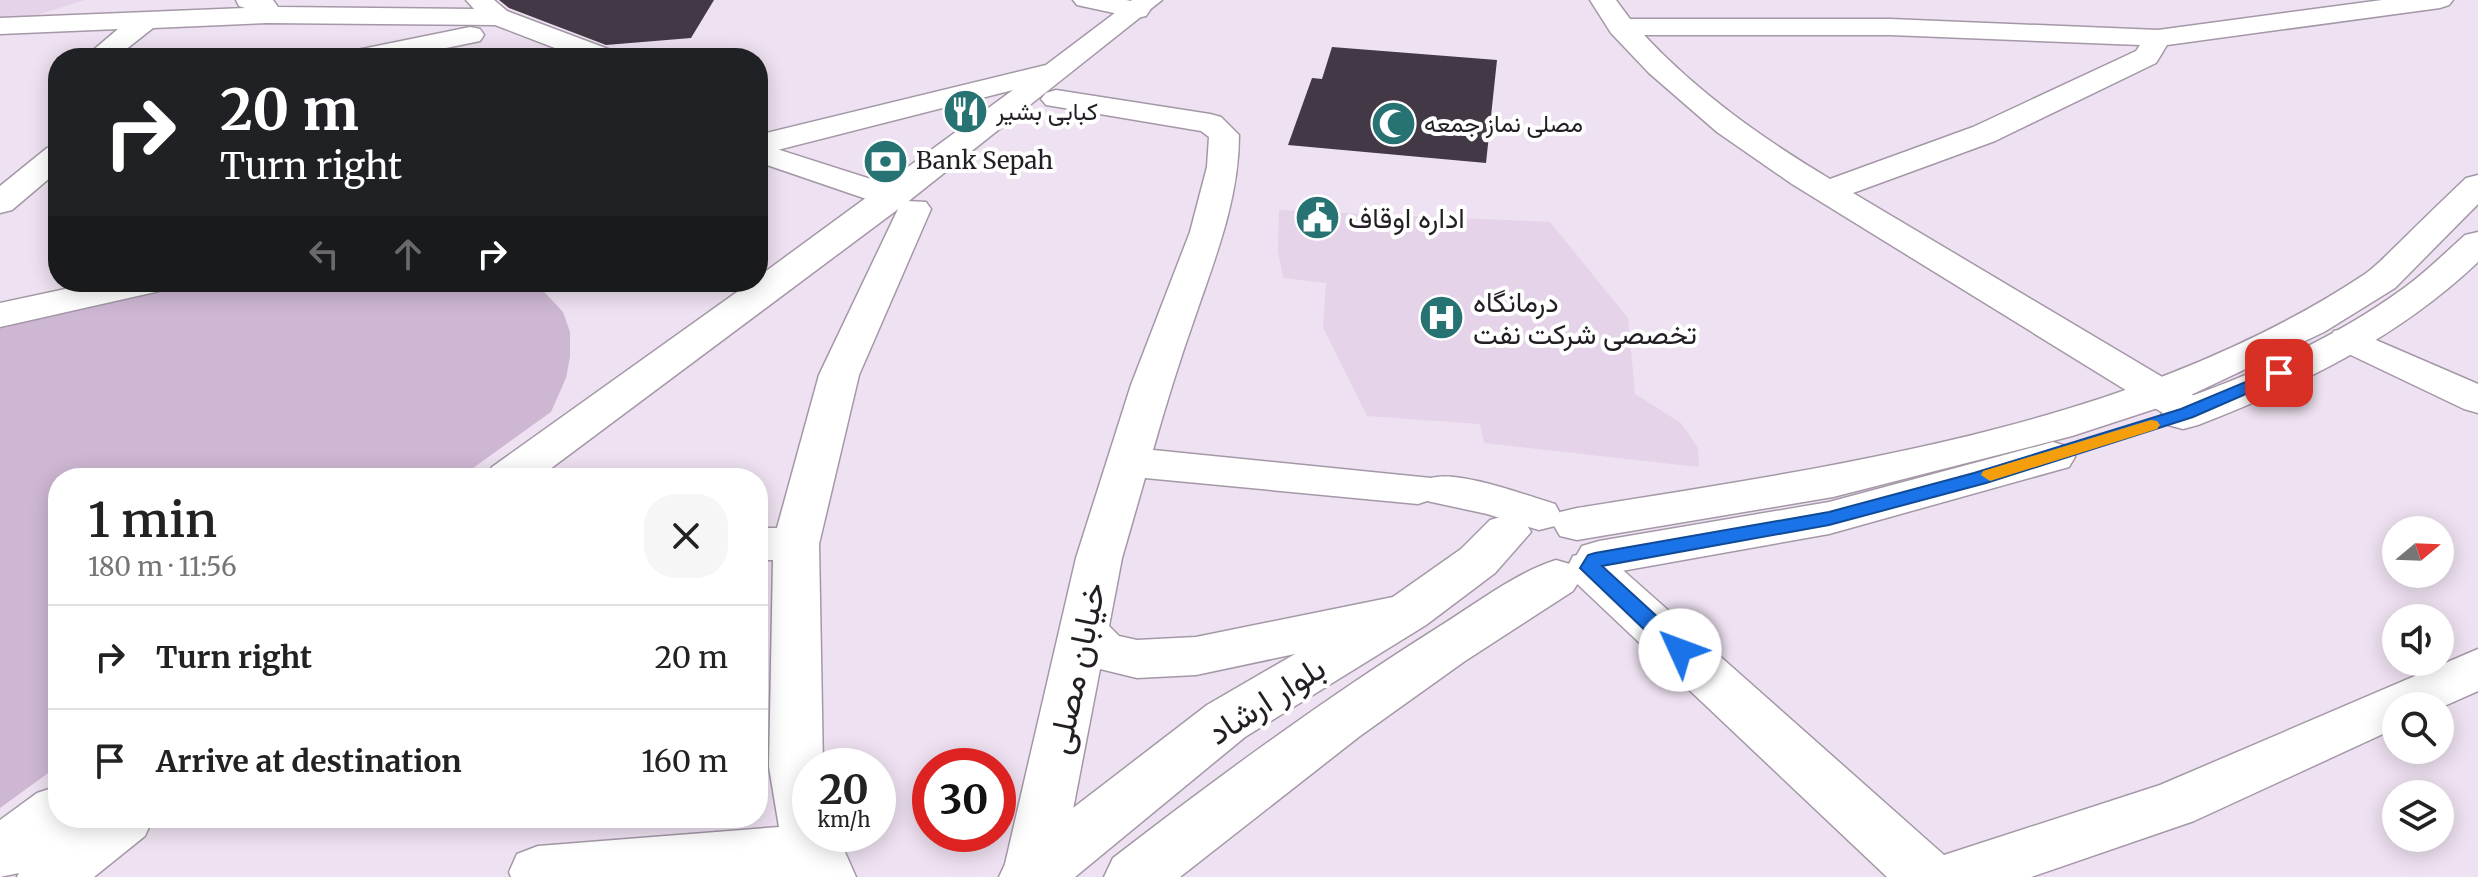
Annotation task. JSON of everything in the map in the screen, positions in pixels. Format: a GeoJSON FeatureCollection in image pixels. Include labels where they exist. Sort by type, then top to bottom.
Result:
{"type":"FeatureCollection","features":[{"type":"Feature","properties":{"kind":"main road"},"geometry":{"type":"LineString","coordinates":[[572,468],[903,203],[1058,84],[1180,0]]}},
{"type":"Feature","properties":{"kind":"main road"},"geometry":{"type":"LineString","coordinates":[[768,143],[1058,84],[1143,5]]}},
{"type":"Feature","properties":{"kind":"main road"},"geometry":{"type":"LineString","coordinates":[[1561,546],[1829,518],[2071,451],[2176,403],[2382,280],[2478,185]]}},
{"type":"Feature","properties":{"kind":"main road"},"geometry":{"type":"LineString","coordinates":[[522,468],[903,203]]}},
{"type":"Feature","properties":{"kind":"main road"},"geometry":{"type":"LineString","coordinates":[[2176,403],[2256,385],[2348,339],[2417,297],[2478,243]]}},
{"type":"Feature","properties":{"kind":"main road"},"geometry":{"type":"LineString","coordinates":[[0,315],[105,292]]}},
{"type":"Feature","properties":{"kind":"main road","name":"بلوار ارشاد"},"geometry":{"type":"LineString","coordinates":[[1030,876],[1226,721],[1408,612],[1478,561],[1561,546]]}},
{"type":"Feature","properties":{"kind":"main road","name":"بلوار ارشاد"},"geometry":{"type":"LineString","coordinates":[[1135,877],[1345,714],[1474,628],[1561,546]]}},
{"type":"Feature","properties":{"kind":"main road"},"geometry":{"type":"LineString","coordinates":[[0,854],[48,818]]}},
{"type":"Feature","properties":{"kind":"main road"},"geometry":{"type":"LineString","coordinates":[[48,877],[111,828]]}},
{"type":"Feature","properties":{"kind":"street"},"geometry":{"type":"LineString","coordinates":[[1086,0],[1143,5]]}},
{"type":"Feature","properties":{"kind":"street"},"geometry":{"type":"LineString","coordinates":[[1612,13],[2158,38],[2440,0]]}},
{"type":"Feature","properties":{"kind":"street"},"geometry":{"type":"LineString","coordinates":[[0,26],[145,21],[256,8],[488,16],[578,48]]}},
{"type":"Feature","properties":{"kind":"street"},"geometry":{"type":"LineString","coordinates":[[1612,13],[1695,101],[1827,191],[2176,403]]}},
{"type":"Feature","properties":{"kind":"street"},"geometry":{"type":"LineString","coordinates":[[388,48],[488,16]]}},
{"type":"Feature","properties":{"kind":"street"},"geometry":{"type":"LineString","coordinates":[[473,48],[488,16]]}},
{"type":"Feature","properties":{"kind":"street"},"geometry":{"type":"LineString","coordinates":[[111,48],[145,21]]}},
{"type":"Feature","properties":{"kind":"street"},"geometry":{"type":"LineString","coordinates":[[1827,191],[1984,134],[2146,57],[2158,38]]}},
{"type":"Feature","properties":{"kind":"street","name":"خیابان مصلی"},"geometry":{"type":"LineString","coordinates":[[1030,876],[1099,558],[1151,385],[1207,232],[1223,167],[1224,135],[1210,123],[1058,84]]}},
{"type":"Feature","properties":{"kind":"street"},"geometry":{"type":"LineString","coordinates":[[538,872],[819,864],[796,767],[777,544],[903,203],[768,156]]}},
{"type":"Feature","properties":{"kind":"street"},"geometry":{"type":"LineString","coordinates":[[0,203],[48,163]]}},
{"type":"Feature","properties":{"kind":"street"},"geometry":{"type":"LineString","coordinates":[[2348,339],[2478,400]]}},
{"type":"Feature","properties":{"kind":"street"},"geometry":{"type":"LineString","coordinates":[[1127,462],[1429,490],[1493,500],[1561,546],[1927,877]]}},
{"type":"Feature","properties":{"kind":"street"},"geometry":{"type":"LineString","coordinates":[[1084,631],[1103,651],[1137,659],[1196,656],[1408,612]]}},
{"type":"Feature","properties":{"kind":"street"},"geometry":{"type":"LineString","coordinates":[[1955,877],[2174,804],[2478,669]]}},
{"type":"Feature","properties":{"kind":"shaded area"},"geometry":{"type":"Polygon","coordinates":[[[0,0],[85,0],[24,19],[0,21],[0,0]]]}},
{"type":"Feature","properties":{"kind":"shaded area"},"geometry":{"type":"Polygon","coordinates":[[[1279,210],[1550,222],[1628,318],[1635,394],[1681,423],[1698,448],[1699,467],[1484,443],[1480,424],[1367,416],[1323,327],[1326,283],[1283,278],[1278,251],[1279,210]]]}},
{"type":"Feature","properties":{"kind":"shaded area"},"geometry":{"type":"Polygon","coordinates":[[[140,292],[544,292],[563,312],[570,332],[570,357],[566,378],[551,412],[473,468],[48,468],[48,773],[0,808],[0,322],[140,292]]]}},
{"type":"Feature","properties":{"kind":"building"},"geometry":{"type":"Polygon","coordinates":[[[499,0],[714,0],[691,38],[606,45],[509,8],[499,0]]]}},
{"type":"Feature","properties":{"kind":"building","name":"مصلی نماز جمعه"},"geometry":{"type":"Polygon","coordinates":[[[1332,47],[1497,60],[1486,163],[1288,145],[1312,78],[1322,79],[1332,47]]]}},
{"type":"Feature","properties":{"kind":"slow traffic"},"geometry":{"type":"LineString","coordinates":[[1990,475],[2151,425]]}},
{"type":"Feature","properties":{"kind":"place","name":"کبابی بشیر"},"geometry":{"type":"Point","coordinates":[965,112]}},
{"type":"Feature","properties":{"kind":"place","name":"مصلی نماز جمعه"},"geometry":{"type":"Point","coordinates":[1393,124]}},
{"type":"Feature","properties":{"kind":"place","name":"Bank Sepah"},"geometry":{"type":"Point","coordinates":[885,161]}},
{"type":"Feature","properties":{"kind":"place","name":"اداره اوقاف"},"geometry":{"type":"Point","coordinates":[1317,218]}},
{"type":"Feature","properties":{"kind":"place","name":"درمانگاه تخصصی شرکت نفت"},"geometry":{"type":"Point","coordinates":[1442,318]}},
{"type":"Feature","properties":{"kind":"route"},"geometry":{"type":"LineString","coordinates":[[1680,650],[1590,568],[1595,560],[1829,518],[1979,478],[2187,413],[2279,373]]}}]}
